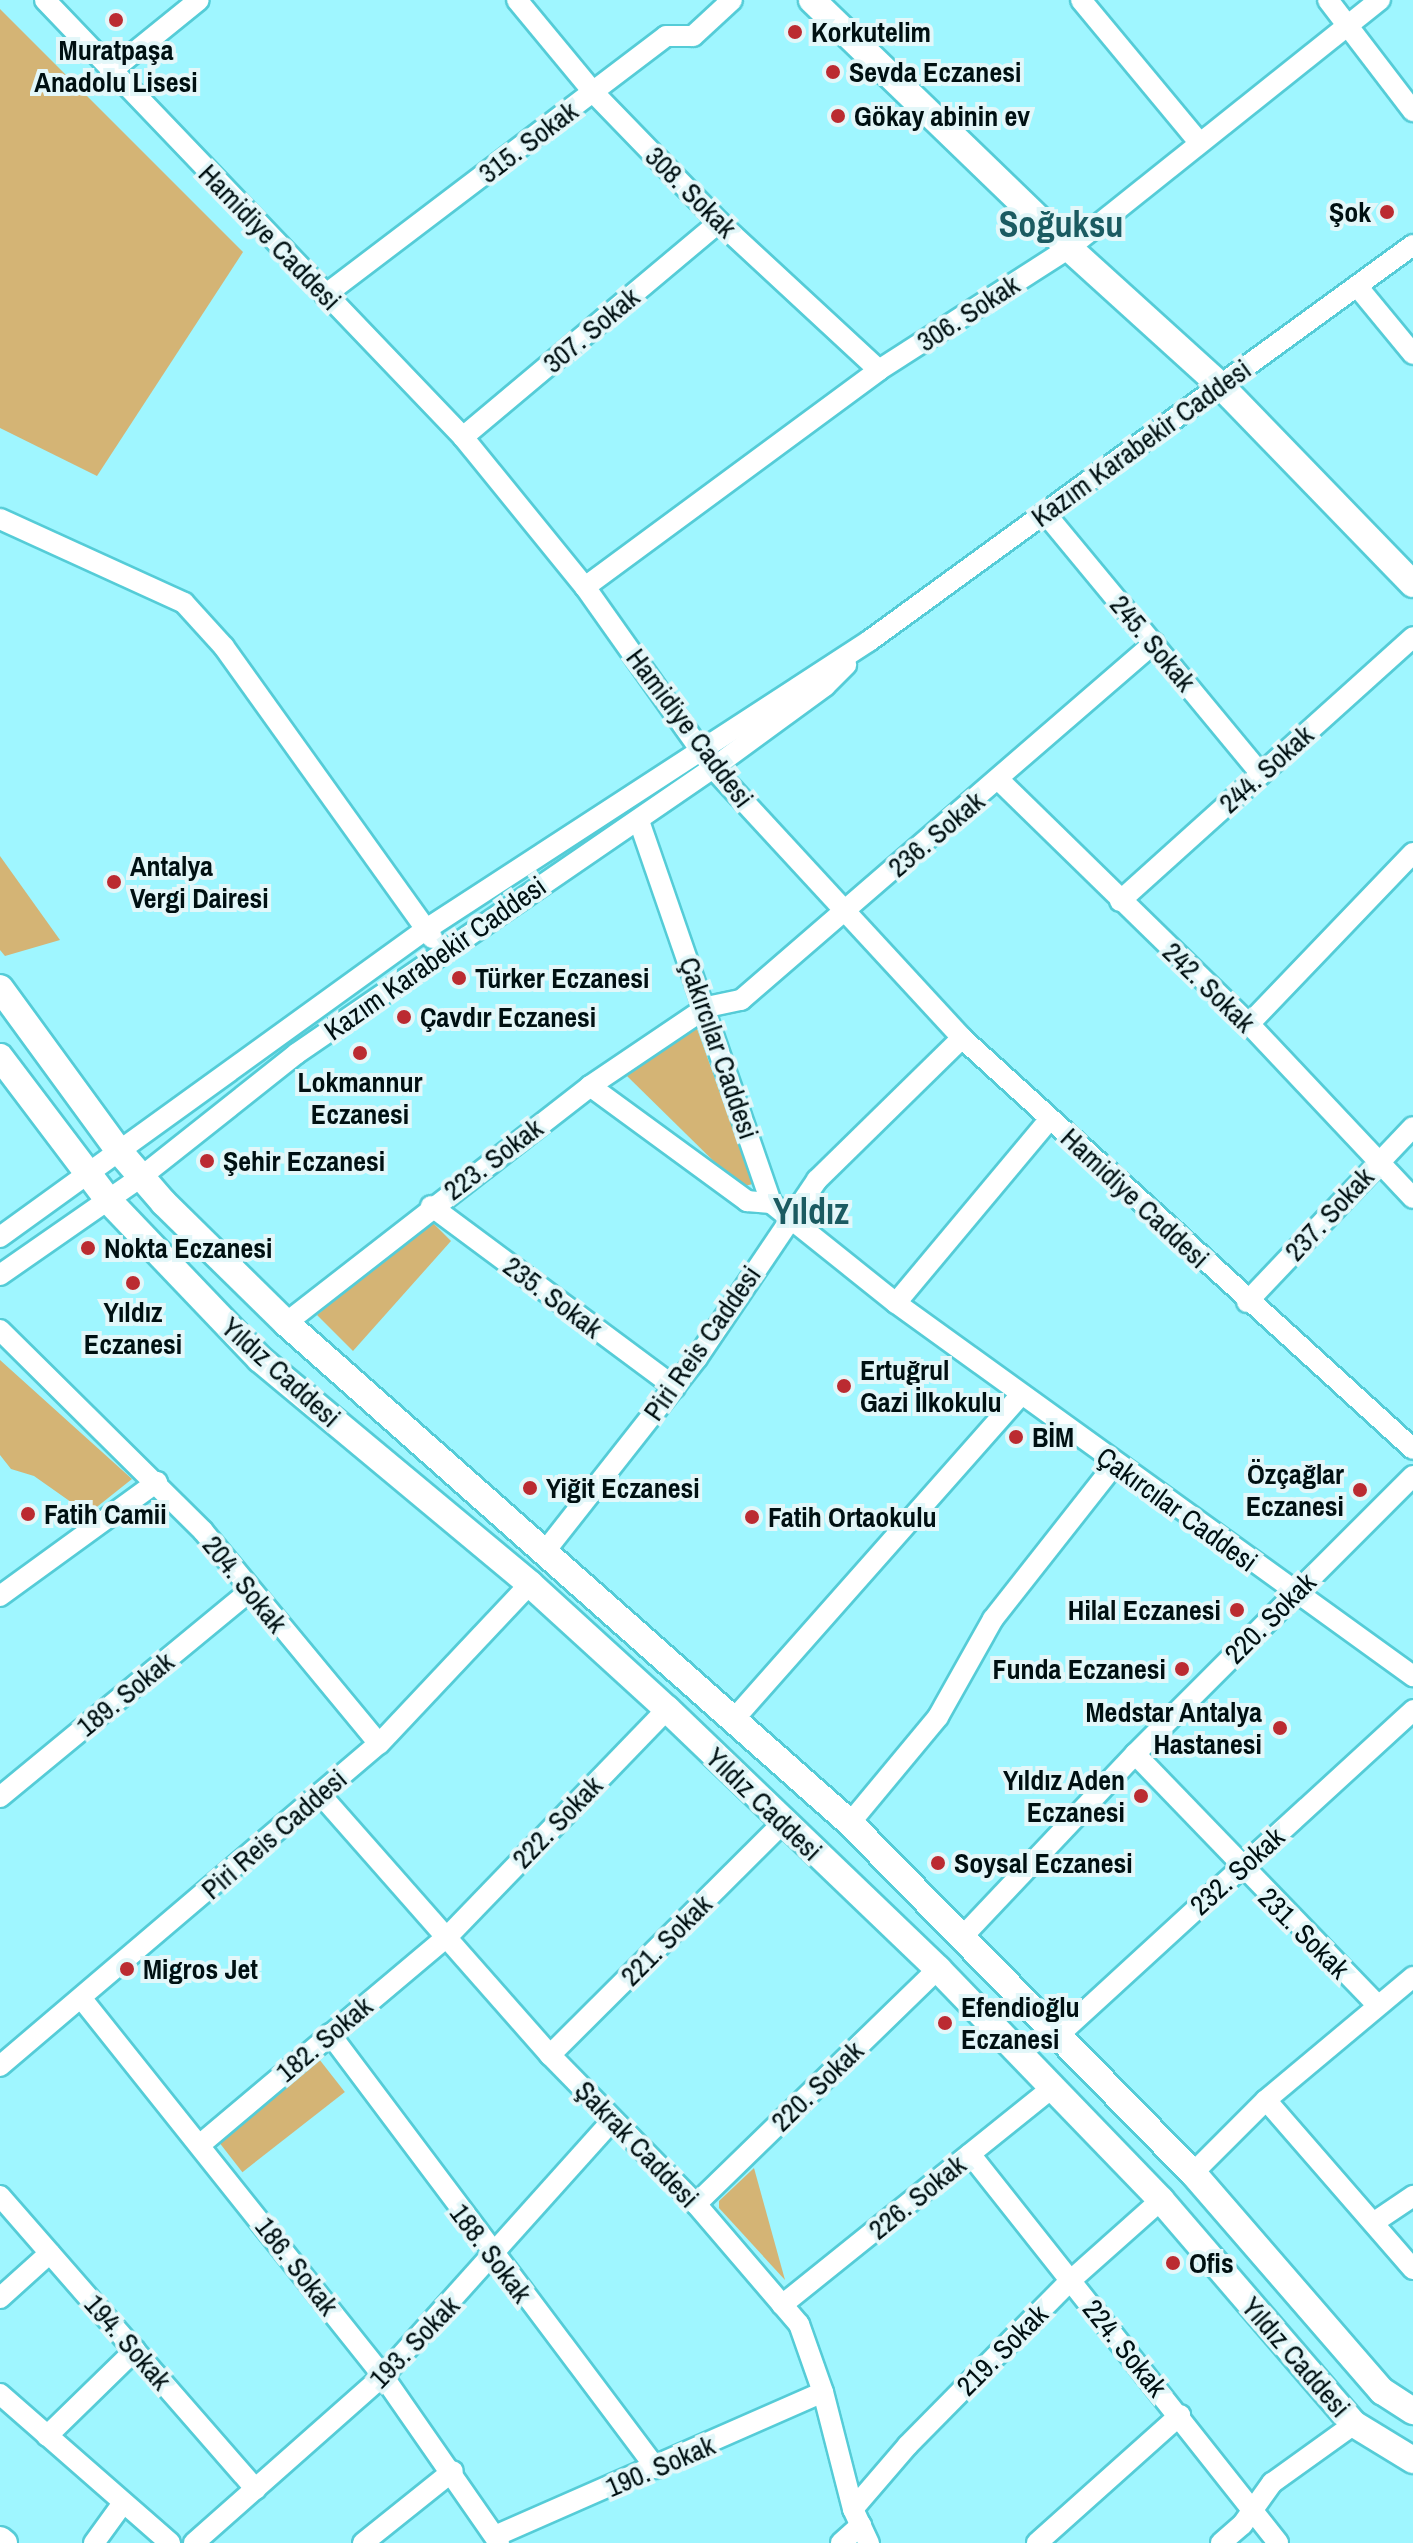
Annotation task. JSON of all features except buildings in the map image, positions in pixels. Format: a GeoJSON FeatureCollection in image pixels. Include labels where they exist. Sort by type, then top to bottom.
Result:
{"type":"FeatureCollection","features":[{"type":"Feature","properties":{"kind":"main road"},"geometry":{"type":"LineString","coordinates":[[812,0],[1069,248],[1220,385],[1413,584]]}},
{"type":"Feature","properties":{"kind":"main road","name":"Yıldız Caddesi"},"geometry":{"type":"LineString","coordinates":[[0,988],[141,1177],[286,1323],[546,1550],[850,1823],[1061,2033],[1407,2400]]}},
{"type":"Feature","properties":{"kind":"main road","name":"Yıldız Caddesi"},"geometry":{"type":"LineString","coordinates":[[0,1057],[108,1200],[260,1359],[530,1584],[667,1709],[782,1824],[938,1969],[1161,2200],[1354,2424],[1413,2460]]}},
{"type":"Feature","properties":{"kind":"street","name":"Hamidiye Caddesi"},"geometry":{"type":"LineString","coordinates":[[45,0],[110,72],[463,437],[585,587],[713,768],[962,1038],[1247,1302],[1413,1449]]}},
{"type":"Feature","properties":{"kind":"street"},"geometry":{"type":"LineString","coordinates":[[110,72],[199,0]]}},
{"type":"Feature","properties":{"kind":"street","name":"308. Sokak"},"geometry":{"type":"LineString","coordinates":[[517,0],[594,93],[719,222],[879,370]]}},
{"type":"Feature","properties":{"kind":"street","name":"315. Sokak"},"geometry":{"type":"LineString","coordinates":[[325,295],[666,36],[693,36],[732,0]]}},
{"type":"Feature","properties":{"kind":"street"},"geometry":{"type":"LineString","coordinates":[[1081,0],[1198,141]]}},
{"type":"Feature","properties":{"kind":"street"},"geometry":{"type":"LineString","coordinates":[[1328,0],[1413,111]]}},
{"type":"Feature","properties":{"kind":"street","name":"306. Sokak"},"geometry":{"type":"LineString","coordinates":[[585,587],[879,370],[1069,248],[1198,141],[1380,0]]}},
{"type":"Feature","properties":{"kind":"street","name":"307. Sokak"},"geometry":{"type":"LineString","coordinates":[[463,437],[719,222]]}},
{"type":"Feature","properties":{"kind":"street","name":"Kazım Karabekir Caddesi"},"geometry":{"type":"LineString","coordinates":[[0,1237],[425,930],[869,641],[1413,245]]}},
{"type":"Feature","properties":{"kind":"street"},"geometry":{"type":"LineString","coordinates":[[1357,286],[1413,354]]}},
{"type":"Feature","properties":{"kind":"street","name":"245. Sokak"},"geometry":{"type":"LineString","coordinates":[[1045,513],[1261,774]]}},
{"type":"Feature","properties":{"kind":"street"},"geometry":{"type":"LineString","coordinates":[[0,519],[184,603],[224,647],[442,951]]}},
{"type":"Feature","properties":{"kind":"street","name":"244. Sokak"},"geometry":{"type":"LineString","coordinates":[[1120,901],[1413,637]]}},
{"type":"Feature","properties":{"kind":"street","name":"Kazım Karabekir Caddesi"},"geometry":{"type":"LineString","coordinates":[[0,1275],[141,1177],[296,1054],[713,768],[825,686],[869,641]]}},
{"type":"Feature","properties":{"kind":"street","name":"236. Sokak"},"geometry":{"type":"LineString","coordinates":[[707,1007],[741,1000],[1000,781],[1154,643]]}},
{"type":"Feature","properties":{"kind":"street","name":"242. Sokak"},"geometry":{"type":"LineString","coordinates":[[1000,781],[1249,1024],[1413,1198]]}},
{"type":"Feature","properties":{"kind":"street","name":"Çakırcılar Caddesi"},"geometry":{"type":"LineString","coordinates":[[639,821],[707,1007],[771,1203],[896,1303],[1115,1464],[1413,1676]]}},
{"type":"Feature","properties":{"kind":"street"},"geometry":{"type":"LineString","coordinates":[[1249,1024],[1413,853]]}},
{"type":"Feature","properties":{"kind":"street","name":"223. Sokak"},"geometry":{"type":"LineString","coordinates":[[286,1323],[431,1206],[590,1086],[707,1007]]}},
{"type":"Feature","properties":{"kind":"street","name":"Piri Reis Caddesi"},"geometry":{"type":"LineString","coordinates":[[546,1550],[675,1387],[787,1218],[817,1180],[962,1038]]}},
{"type":"Feature","properties":{"kind":"street"},"geometry":{"type":"LineString","coordinates":[[590,1086],[747,1201],[771,1203]]}},
{"type":"Feature","properties":{"kind":"street"},"geometry":{"type":"LineString","coordinates":[[896,1303],[964,1216],[1050,1119]]}},
{"type":"Feature","properties":{"kind":"street","name":"237. Sokak"},"geometry":{"type":"LineString","coordinates":[[1247,1302],[1413,1127]]}},
{"type":"Feature","properties":{"kind":"street","name":"235. Sokak"},"geometry":{"type":"LineString","coordinates":[[431,1206],[675,1387]]}},
{"type":"Feature","properties":{"kind":"street","name":"204. Sokak"},"geometry":{"type":"LineString","coordinates":[[0,1330],[157,1482],[203,1531],[249,1592],[379,1744]]}},
{"type":"Feature","properties":{"kind":"street"},"geometry":{"type":"LineString","coordinates":[[735,1718],[1021,1395]]}},
{"type":"Feature","properties":{"kind":"street"},"geometry":{"type":"LineString","coordinates":[[850,1823],[938,1717],[993,1619],[1115,1464]]}},
{"type":"Feature","properties":{"kind":"street","name":"220. Sokak"},"geometry":{"type":"LineString","coordinates":[[963,1936],[1135,1754],[1413,1476]]}},
{"type":"Feature","properties":{"kind":"street"},"geometry":{"type":"LineString","coordinates":[[0,1596],[157,1482]]}},
{"type":"Feature","properties":{"kind":"street","name":"Piri Reis Caddesi"},"geometry":{"type":"LineString","coordinates":[[0,2066],[379,1744],[530,1584]]}},
{"type":"Feature","properties":{"kind":"street","name":"189. Sokak"},"geometry":{"type":"LineString","coordinates":[[3,1788],[249,1592]]}},
{"type":"Feature","properties":{"kind":"street","name":"222. Sokak"},"geometry":{"type":"LineString","coordinates":[[448,1936],[667,1709]]}},
{"type":"Feature","properties":{"kind":"street","name":"232. Sokak"},"geometry":{"type":"LineString","coordinates":[[1061,2033],[1413,1710]]}},
{"type":"Feature","properties":{"kind":"street","name":"231. Sokak"},"geometry":{"type":"LineString","coordinates":[[1135,1754],[1240,1868],[1377,2005]]}},
{"type":"Feature","properties":{"kind":"street","name":"Şakrak Caddesi"},"geometry":{"type":"LineString","coordinates":[[320,1794],[550,2055],[696,2204],[799,2324],[823,2392],[861,2526]]}},
{"type":"Feature","properties":{"kind":"street","name":"221. Sokak"},"geometry":{"type":"LineString","coordinates":[[550,2055],[782,1824]]}},
{"type":"Feature","properties":{"kind":"street","name":"182. Sokak"},"geometry":{"type":"LineString","coordinates":[[202,2143],[448,1936]]}},
{"type":"Feature","properties":{"kind":"street","name":"220. Sokak"},"geometry":{"type":"LineString","coordinates":[[696,2204],[938,1969]]}},
{"type":"Feature","properties":{"kind":"street"},"geometry":{"type":"LineString","coordinates":[[1193,2173],[1266,2100],[1413,1977]]}},
{"type":"Feature","properties":{"kind":"street","name":"186. Sokak"},"geometry":{"type":"LineString","coordinates":[[82,1999],[202,2143],[383,2376],[453,2471],[497,2540]]}},
{"type":"Feature","properties":{"kind":"street","name":"188. Sokak"},"geometry":{"type":"LineString","coordinates":[[330,2034],[494,2258],[656,2468]]}},
{"type":"Feature","properties":{"kind":"street","name":"226. Sokak"},"geometry":{"type":"LineString","coordinates":[[782,2305],[1052,2088]]}},
{"type":"Feature","properties":{"kind":"street"},"geometry":{"type":"LineString","coordinates":[[1266,2100],[1376,2221],[1413,2269]]}},
{"type":"Feature","properties":{"kind":"street","name":"193. Sokak"},"geometry":{"type":"LineString","coordinates":[[194,2543],[383,2376],[494,2258],[613,2120]]}},
{"type":"Feature","properties":{"kind":"street","name":"224. Sokak"},"geometry":{"type":"LineString","coordinates":[[970,2154],[1252,2505],[1278,2543]]}},
{"type":"Feature","properties":{"kind":"street","name":"194. Sokak"},"geometry":{"type":"LineString","coordinates":[[0,2196],[256,2489]]}},
{"type":"Feature","properties":{"kind":"street"},"geometry":{"type":"LineString","coordinates":[[1376,2221],[1413,2196]]}},
{"type":"Feature","properties":{"kind":"street","name":"219. Sokak"},"geometry":{"type":"LineString","coordinates":[[841,2543],[861,2526],[908,2445],[1070,2281],[1161,2200]]}},
{"type":"Feature","properties":{"kind":"street"},"geometry":{"type":"LineString","coordinates":[[0,2298],[50,2253]]}},
{"type":"Feature","properties":{"kind":"street"},"geometry":{"type":"LineString","coordinates":[[47,2436],[135,2350]]}},
{"type":"Feature","properties":{"kind":"street","name":"190. Sokak"},"geometry":{"type":"LineString","coordinates":[[497,2540],[823,2392]]}},
{"type":"Feature","properties":{"kind":"street"},"geometry":{"type":"LineString","coordinates":[[0,2394],[170,2543]]}},
{"type":"Feature","properties":{"kind":"street"},"geometry":{"type":"LineString","coordinates":[[1037,2543],[1180,2415]]}},
{"type":"Feature","properties":{"kind":"street"},"geometry":{"type":"LineString","coordinates":[[1221,2543],[1242,2525],[1252,2505],[1272,2483],[1354,2424]]}},
{"type":"Feature","properties":{"kind":"street"},"geometry":{"type":"LineString","coordinates":[[363,2543],[453,2471]]}},
{"type":"Feature","properties":{"kind":"street"},"geometry":{"type":"LineString","coordinates":[[94,2543],[123,2503]]}},
{"type":"Feature","properties":{"kind":"shaded area"},"geometry":{"type":"Polygon","coordinates":[[[0,9],[243,252],[97,476],[0,428],[0,9]]]}},
{"type":"Feature","properties":{"kind":"shaded area"},"geometry":{"type":"Polygon","coordinates":[[[0,856],[60,940],[5,956],[0,950],[0,856]]]}},
{"type":"Feature","properties":{"kind":"shaded area"},"geometry":{"type":"Polygon","coordinates":[[[696,1026],[753,1184],[740,1187],[627,1076],[696,1026]]]}},
{"type":"Feature","properties":{"kind":"shaded area"},"geometry":{"type":"Polygon","coordinates":[[[431,1221],[451,1241],[353,1351],[317,1315],[431,1221]]]}},
{"type":"Feature","properties":{"kind":"shaded area"},"geometry":{"type":"Polygon","coordinates":[[[0,1360],[132,1479],[88,1514],[34,1476],[11,1469],[0,1455],[0,1360]]]}},
{"type":"Feature","properties":{"kind":"shaded area"},"geometry":{"type":"Polygon","coordinates":[[[319,2059],[345,2092],[242,2172],[217,2139],[319,2059]]]}},
{"type":"Feature","properties":{"kind":"shaded area"},"geometry":{"type":"Polygon","coordinates":[[[754,2168],[785,2280],[719,2208],[719,2201],[754,2168]]]}},
{"type":"Feature","properties":{"kind":"place","name":"Muratpaşa Anadolu Lisesi"},"geometry":{"type":"Point","coordinates":[116,20]}},
{"type":"Feature","properties":{"kind":"place","name":"Korkutelim"},"geometry":{"type":"Point","coordinates":[795,32]}},
{"type":"Feature","properties":{"kind":"place","name":"Sevda Eczanesi"},"geometry":{"type":"Point","coordinates":[833,72]}},
{"type":"Feature","properties":{"kind":"place","name":"Gökay abinin ev"},"geometry":{"type":"Point","coordinates":[838,116]}},
{"type":"Feature","properties":{"kind":"place","name":"Şok"},"geometry":{"type":"Point","coordinates":[1387,212]}},
{"type":"Feature","properties":{"kind":"place","name":"Antalya Vergi Dairesi"},"geometry":{"type":"Point","coordinates":[114,882]}},
{"type":"Feature","properties":{"kind":"place","name":"Türker Eczanesi"},"geometry":{"type":"Point","coordinates":[459,978]}},
{"type":"Feature","properties":{"kind":"place","name":"Çavdır Eczanesi"},"geometry":{"type":"Point","coordinates":[404,1017]}},
{"type":"Feature","properties":{"kind":"place","name":"Lokmannur Eczanesi"},"geometry":{"type":"Point","coordinates":[360,1053]}},
{"type":"Feature","properties":{"kind":"place","name":"Şehir Eczanesi"},"geometry":{"type":"Point","coordinates":[207,1161]}},
{"type":"Feature","properties":{"kind":"place","name":"Nokta Eczanesi"},"geometry":{"type":"Point","coordinates":[88,1248]}},
{"type":"Feature","properties":{"kind":"place","name":"Yıldız Eczanesi"},"geometry":{"type":"Point","coordinates":[133,1283]}},
{"type":"Feature","properties":{"kind":"place","name":"Ertuğrul Gazi İlkokulu"},"geometry":{"type":"Point","coordinates":[844,1386]}},
{"type":"Feature","properties":{"kind":"place","name":"BİM"},"geometry":{"type":"Point","coordinates":[1016,1437]}},
{"type":"Feature","properties":{"kind":"place","name":"Yiğit Eczanesi"},"geometry":{"type":"Point","coordinates":[530,1488]}},
{"type":"Feature","properties":{"kind":"place","name":"Özçağlar Eczanesi"},"geometry":{"type":"Point","coordinates":[1360,1490]}},
{"type":"Feature","properties":{"kind":"place","name":"Fatih Camii"},"geometry":{"type":"Point","coordinates":[28,1514]}},
{"type":"Feature","properties":{"kind":"place","name":"Fatih Ortaokulu"},"geometry":{"type":"Point","coordinates":[752,1517]}},
{"type":"Feature","properties":{"kind":"place","name":"Hilal Eczanesi"},"geometry":{"type":"Point","coordinates":[1237,1610]}},
{"type":"Feature","properties":{"kind":"place","name":"Funda Eczanesi"},"geometry":{"type":"Point","coordinates":[1182,1669]}},
{"type":"Feature","properties":{"kind":"place","name":"Medstar Antalya Hastanesi"},"geometry":{"type":"Point","coordinates":[1280,1728]}},
{"type":"Feature","properties":{"kind":"place","name":"Yıldız Aden Eczanesi"},"geometry":{"type":"Point","coordinates":[1141,1796]}},
{"type":"Feature","properties":{"kind":"place","name":"Soysal Eczanesi"},"geometry":{"type":"Point","coordinates":[938,1863]}},
{"type":"Feature","properties":{"kind":"place","name":"Migros Jet"},"geometry":{"type":"Point","coordinates":[127,1969]}},
{"type":"Feature","properties":{"kind":"place","name":"Efendioğlu Eczanesi"},"geometry":{"type":"Point","coordinates":[945,2023]}},
{"type":"Feature","properties":{"kind":"place","name":"Ofis"},"geometry":{"type":"Point","coordinates":[1173,2263]}},
{"type":"Feature","properties":{"kind":"district","name":"Soğuksu"},"geometry":{"type":"Point","coordinates":[1061,225]}},
{"type":"Feature","properties":{"kind":"district","name":"Yıldız"},"geometry":{"type":"Point","coordinates":[811,1212]}}]}
